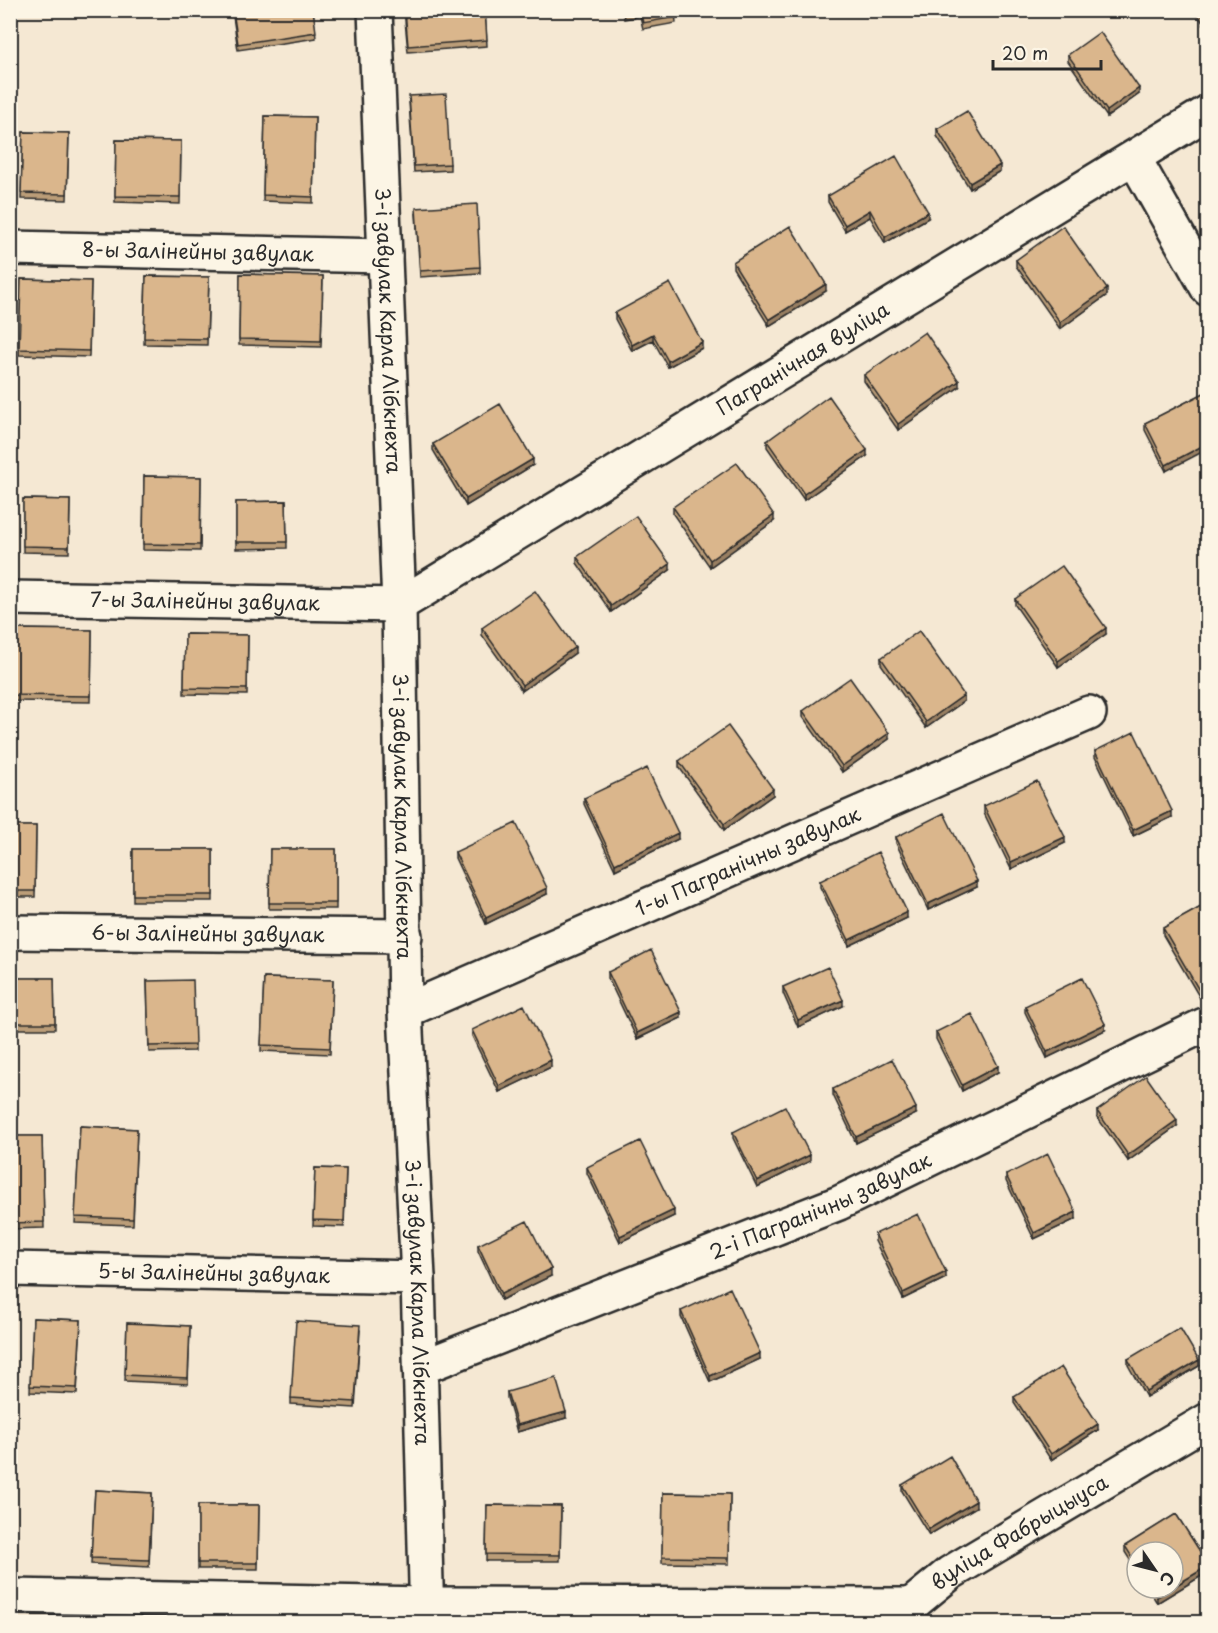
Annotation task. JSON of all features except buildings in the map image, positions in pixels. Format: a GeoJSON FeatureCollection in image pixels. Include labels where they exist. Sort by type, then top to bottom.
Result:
{"type":"FeatureCollection","features":[{"type":"Feature","properties":{"kind":"street","name":"3-і завулак Карла Лібкнехта"},"geometry":{"type":"LineString","coordinates":[[375,10],[399,605],[405,1011],[418,1278],[427,1613]]}},
{"type":"Feature","properties":{"kind":"street","name":"Пагранічная вуліца"},"geometry":{"type":"LineString","coordinates":[[399,605],[1208,112]]}},
{"type":"Feature","properties":{"kind":"street"},"geometry":{"type":"LineString","coordinates":[[1134,158],[1208,289]]}},
{"type":"Feature","properties":{"kind":"street","name":"8-ы Залінейны завулак"},"geometry":{"type":"LineString","coordinates":[[10,248],[385,256]]}},
{"type":"Feature","properties":{"kind":"street","name":"7-ы Залінейны завулак"},"geometry":{"type":"LineString","coordinates":[[10,598],[399,605]]}},
{"type":"Feature","properties":{"kind":"street","name":"1-ы Пагранічны завулак"},"geometry":{"type":"LineString","coordinates":[[405,1011],[1089,712]]}},
{"type":"Feature","properties":{"kind":"street","name":"6-ы Залінейны завулак"},"geometry":{"type":"LineString","coordinates":[[10,932],[405,936]]}},
{"type":"Feature","properties":{"kind":"street","name":"2-і Пагранічны завулак"},"geometry":{"type":"LineString","coordinates":[[420,1368],[839,1203],[1204,1025],[1208,1032]]}},
{"type":"Feature","properties":{"kind":"street","name":"5-ы Залінейны завулак"},"geometry":{"type":"LineString","coordinates":[[10,1269],[418,1278]]}},
{"type":"Feature","properties":{"kind":"street","name":"вуліца Фабрыцыуса"},"geometry":{"type":"LineString","coordinates":[[10,1596],[427,1613],[902,1614],[950,1573],[1208,1420]]}}]}
